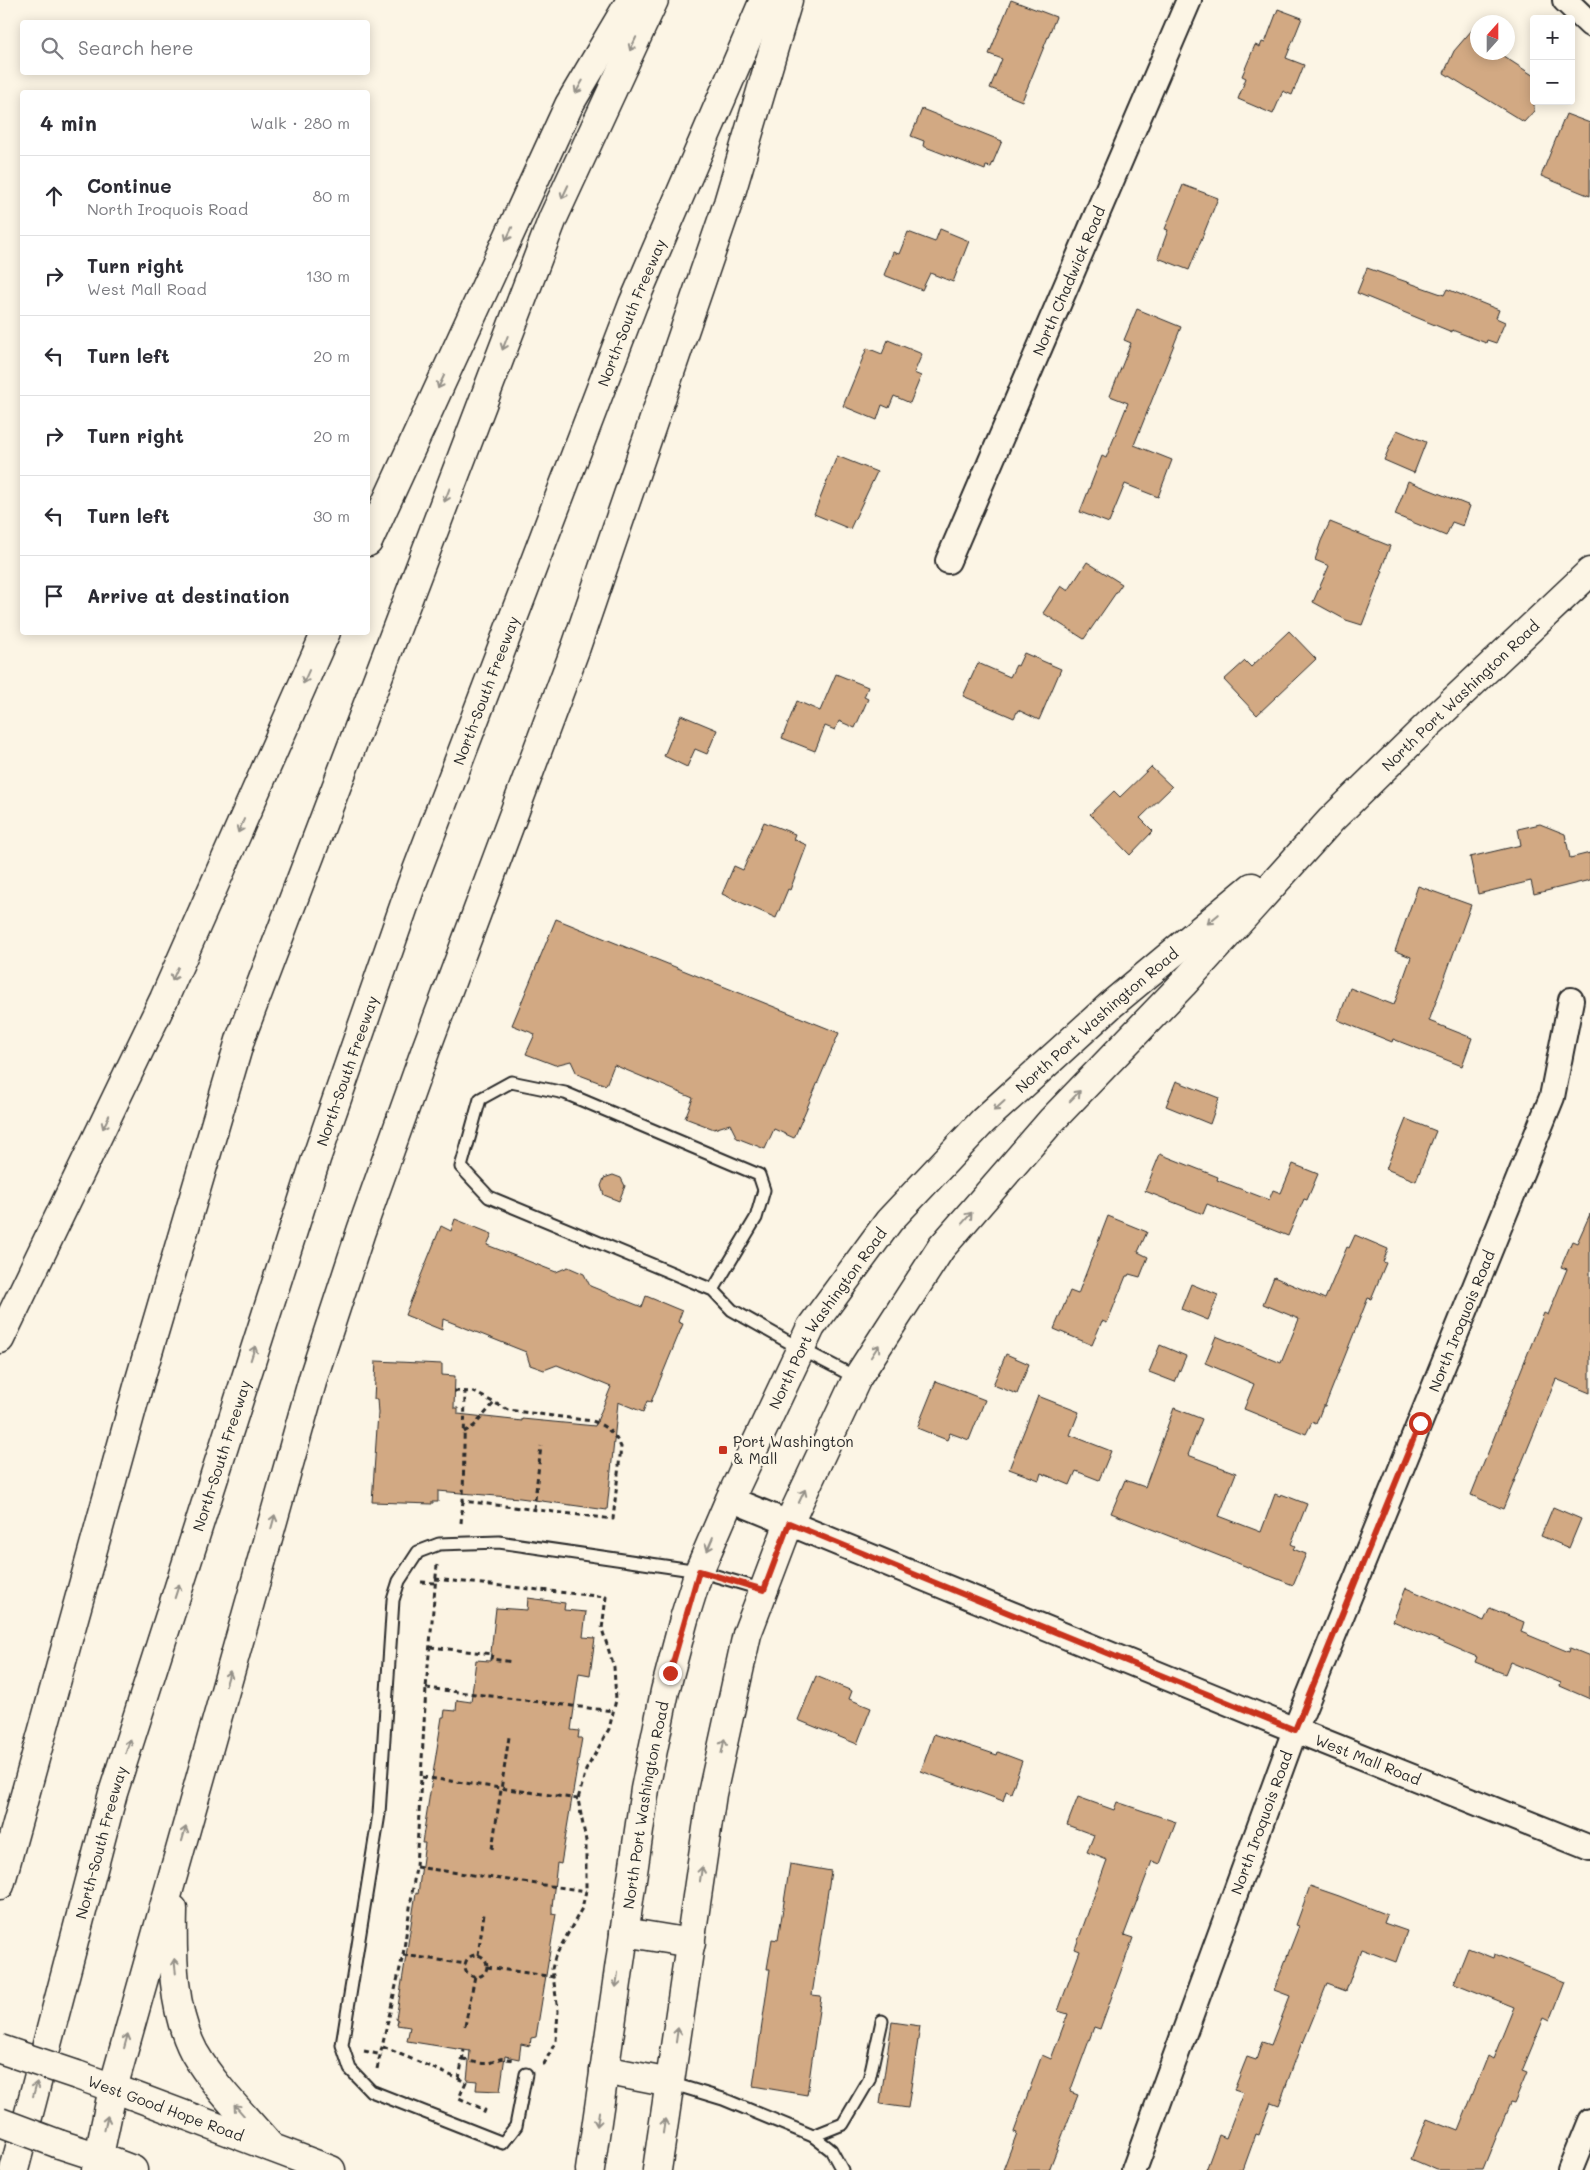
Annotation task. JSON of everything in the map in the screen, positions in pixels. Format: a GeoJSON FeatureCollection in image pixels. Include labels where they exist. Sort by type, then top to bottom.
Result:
{"type":"FeatureCollection","features":[{"type":"Feature","properties":{"kind":"main road"},"geometry":{"type":"LineString","coordinates":[[370,538],[569,105],[631,0]]}},
{"type":"Feature","properties":{"kind":"main road"},"geometry":{"type":"LineString","coordinates":[[0,1885],[139,1383],[242,1037],[553,218],[654,0]]}},
{"type":"Feature","properties":{"kind":"main road","name":"North-South Freeway"},"geometry":{"type":"LineString","coordinates":[[14,2170],[113,1793],[319,1150],[412,886],[633,304],[764,0]]}},
{"type":"Feature","properties":{"kind":"main road"},"geometry":{"type":"LineString","coordinates":[[98,2164],[113,2088],[314,1375],[361,1231],[466,939],[580,637],[728,203],[788,0]]}},
{"type":"Feature","properties":{"kind":"main road","name":"North Port Washington Road"},"geometry":{"type":"LineString","coordinates":[[657,2170],[712,1794],[748,1634],[789,1523],[857,1378],[941,1248],[1052,1120],[1183,984],[1331,820],[1429,724],[1590,572]]}},
{"type":"Feature","properties":{"kind":"main road"},"geometry":{"type":"LineString","coordinates":[[0,1339],[164,999],[325,635]]}},
{"type":"Feature","properties":{"kind":"main road","name":"North Port Washington Road"},"geometry":{"type":"LineString","coordinates":[[590,2170],[644,1790],[661,1709],[684,1619],[699,1571],[730,1499],[811,1327],[888,1220],[983,1121],[1113,1003],[1331,820]]}},
{"type":"Feature","properties":{"kind":"main road"},"geometry":{"type":"LineString","coordinates":[[173,1872],[172,1944],[180,2012],[194,2051],[224,2092],[271,2147]]}},
{"type":"Feature","properties":{"kind":"main road"},"geometry":{"type":"LineString","coordinates":[[624,1932],[691,1943]]}},
{"type":"Feature","properties":{"kind":"main road","name":"West Good Hope Road"},"geometry":{"type":"LineString","coordinates":[[0,2048],[113,2088],[331,2170]]}},
{"type":"Feature","properties":{"kind":"main road"},"geometry":{"type":"LineString","coordinates":[[604,2070],[670,2083]]}},
{"type":"Feature","properties":{"kind":"main road"},"geometry":{"type":"LineString","coordinates":[[0,2122],[59,2144],[98,2164],[133,2170]]}},
{"type":"Feature","properties":{"kind":"street","name":"North Chadwick Road"},"geometry":{"type":"LineString","coordinates":[[948,560],[1189,0]]}},
{"type":"Feature","properties":{"kind":"street"},"geometry":{"type":"LineString","coordinates":[[1565,0],[1590,24]]}},
{"type":"Feature","properties":{"kind":"street","name":"North Iroquois Road"},"geometry":{"type":"LineString","coordinates":[[1134,2170],[1295,1730],[1552,1097],[1572,1000]]}},
{"type":"Feature","properties":{"kind":"street","name":"West Mall Road"},"geometry":{"type":"LineString","coordinates":[[730,1499],[1295,1730],[1590,1848]]}},
{"type":"Feature","properties":{"kind":"street"},"geometry":{"type":"LineString","coordinates":[[1570,2170],[1590,2122]]}},
{"type":"Feature","properties":{"kind":"lane"},"geometry":{"type":"LineString","coordinates":[[713,1290],[756,1218],[764,1190],[759,1175],[565,1094],[511,1082],[480,1099],[462,1167],[489,1197],[713,1290],[732,1310],[857,1378]]}},
{"type":"Feature","properties":{"kind":"lane"},"geometry":{"type":"LineString","coordinates":[[526,2074],[516,2126],[502,2143],[371,2091],[350,2069],[342,2045],[379,1814],[393,1600],[399,1581],[418,1552],[439,1544],[499,1542],[699,1571],[764,1590]]}},
{"type":"Feature","properties":{"kind":"lane"},"geometry":{"type":"LineString","coordinates":[[813,2136],[843,2124],[868,2080],[882,2021]]}},
{"type":"Feature","properties":{"kind":"lane"},"geometry":{"type":"LineString","coordinates":[[670,2083],[724,2099],[813,2136],[831,2150],[842,2170]]}},
{"type":"Feature","properties":{"kind":"path"},"geometry":{"type":"LineString","coordinates":[[454,1391],[474,1392],[508,1410],[603,1424],[618,1439],[622,1447],[613,1519],[463,1501],[465,1392]]}},
{"type":"Feature","properties":{"kind":"path"},"geometry":{"type":"LineString","coordinates":[[464,1432],[474,1426],[494,1403]]}},
{"type":"Feature","properties":{"kind":"path"},"geometry":{"type":"LineString","coordinates":[[534,1509],[541,1446]]}},
{"type":"Feature","properties":{"kind":"path"},"geometry":{"type":"LineString","coordinates":[[371,2091],[383,2047],[403,1955],[416,1867],[426,1688],[439,1544]]}},
{"type":"Feature","properties":{"kind":"path"},"geometry":{"type":"LineString","coordinates":[[435,1579],[606,1596],[602,1629],[615,1676],[616,1700],[608,1729],[586,1770],[578,1799],[586,1840],[586,1891],[582,1908],[555,1956],[552,1969],[558,2011],[556,2041],[544,2064],[535,2063]]}},
{"type":"Feature","properties":{"kind":"path"},"geometry":{"type":"LineString","coordinates":[[430,1647],[492,1654],[491,1659],[514,1662]]}},
{"type":"Feature","properties":{"kind":"path"},"geometry":{"type":"LineString","coordinates":[[426,1688],[613,1712]]}},
{"type":"Feature","properties":{"kind":"path"},"geometry":{"type":"LineString","coordinates":[[492,1850],[510,1737]]}},
{"type":"Feature","properties":{"kind":"path"},"geometry":{"type":"LineString","coordinates":[[422,1777],[578,1799]]}},
{"type":"Feature","properties":{"kind":"path"},"geometry":{"type":"LineString","coordinates":[[416,1867],[586,1891]]}},
{"type":"Feature","properties":{"kind":"path"},"geometry":{"type":"LineString","coordinates":[[478,1955],[484,1914]]}},
{"type":"Feature","properties":{"kind":"path"},"geometry":{"type":"LineString","coordinates":[[403,1955],[466,1964]]}},
{"type":"Feature","properties":{"kind":"path"},"geometry":{"type":"LineString","coordinates":[[478,1955],[484,1958],[487,1967],[484,1973],[475,1976],[469,1973],[466,1964],[469,1958],[478,1955]]}},
{"type":"Feature","properties":{"kind":"path"},"geometry":{"type":"LineString","coordinates":[[487,1967],[554,1977]]}},
{"type":"Feature","properties":{"kind":"path"},"geometry":{"type":"LineString","coordinates":[[466,2026],[475,1976]]}},
{"type":"Feature","properties":{"kind":"path"},"geometry":{"type":"LineString","coordinates":[[383,2047],[466,2082],[459,2098],[485,2110],[475,2131]]}},
{"type":"Feature","properties":{"kind":"path"},"geometry":{"type":"LineString","coordinates":[[459,2079],[464,2050]]}},
{"type":"Feature","properties":{"kind":"path"},"geometry":{"type":"LineString","coordinates":[[463,2060],[484,2063],[489,2063],[499,2058],[517,2060]]}},
{"type":"Feature","properties":{"kind":"building"},"geometry":{"type":"Polygon","coordinates":[[[1011,0],[1056,17],[1022,101],[990,88],[1002,59],[989,54],[1011,0]]]}},
{"type":"Feature","properties":{"kind":"building"},"geometry":{"type":"Polygon","coordinates":[[[1278,9],[1302,18],[1286,58],[1304,65],[1292,95],[1283,91],[1273,114],[1238,99],[1246,78],[1242,76],[1255,45],[1260,47],[1262,42],[1265,43],[1278,9]]]}},
{"type":"Feature","properties":{"kind":"building"},"geometry":{"type":"Polygon","coordinates":[[[1470,32],[1470,60],[1509,60],[1530,73],[1530,105],[1534,105],[1534,111],[1524,122],[1444,73],[1454,51],[1470,32]]]}},
{"type":"Feature","properties":{"kind":"building"},"geometry":{"type":"Polygon","coordinates":[[[922,109],[1002,141],[991,167],[986,166],[985,170],[923,146],[924,141],[911,136],[922,109]]]}},
{"type":"Feature","properties":{"kind":"building"},"geometry":{"type":"Polygon","coordinates":[[[1566,114],[1590,123],[1590,196],[1541,176],[1566,114]]]}},
{"type":"Feature","properties":{"kind":"building"},"geometry":{"type":"Polygon","coordinates":[[[1183,185],[1218,198],[1189,270],[1158,258],[1168,230],[1165,229],[1183,185]]]}},
{"type":"Feature","properties":{"kind":"building"},"geometry":{"type":"Polygon","coordinates":[[[940,229],[969,241],[953,282],[930,273],[922,290],[884,275],[893,252],[899,254],[908,232],[935,242],[940,229]]]}},
{"type":"Feature","properties":{"kind":"building"},"geometry":{"type":"Polygon","coordinates":[[[1367,268],[1444,295],[1447,289],[1499,310],[1496,318],[1505,322],[1496,343],[1487,340],[1486,343],[1452,330],[1452,332],[1357,293],[1367,268]]]}},
{"type":"Feature","properties":{"kind":"building"},"geometry":{"type":"Polygon","coordinates":[[[1137,309],[1181,327],[1134,445],[1172,460],[1158,497],[1125,484],[1109,523],[1080,512],[1102,456],[1106,458],[1128,403],[1110,396],[1131,343],[1124,340],[1137,309]]]}},
{"type":"Feature","properties":{"kind":"building"},"geometry":{"type":"Polygon","coordinates":[[[888,340],[922,354],[914,373],[921,376],[910,403],[894,396],[889,408],[882,405],[877,420],[843,406],[867,348],[882,354],[888,340]]]}},
{"type":"Feature","properties":{"kind":"building"},"geometry":{"type":"Polygon","coordinates":[[[1397,430],[1426,442],[1414,473],[1384,460],[1397,430]]]}},
{"type":"Feature","properties":{"kind":"building"},"geometry":{"type":"Polygon","coordinates":[[[837,456],[877,472],[850,529],[814,514],[837,456]]]}},
{"type":"Feature","properties":{"kind":"building"},"geometry":{"type":"Polygon","coordinates":[[[1408,481],[1470,506],[1463,526],[1452,522],[1446,536],[1395,515],[1408,481]]]}},
{"type":"Feature","properties":{"kind":"building"},"geometry":{"type":"Polygon","coordinates":[[[1330,522],[1390,546],[1381,570],[1383,571],[1362,625],[1346,620],[1313,602],[1329,566],[1315,560],[1330,522]]]}},
{"type":"Feature","properties":{"kind":"building"},"geometry":{"type":"Polygon","coordinates":[[[1087,562],[1122,584],[1084,639],[1043,613],[1061,586],[1068,591],[1087,562]]]}},
{"type":"Feature","properties":{"kind":"building"},"geometry":{"type":"Polygon","coordinates":[[[1289,631],[1316,659],[1257,715],[1224,680],[1245,661],[1251,667],[1289,631]]]}},
{"type":"Feature","properties":{"kind":"building"},"geometry":{"type":"Polygon","coordinates":[[[1024,653],[1061,669],[1039,720],[1018,710],[1014,718],[963,696],[978,663],[1010,677],[1024,653]]]}},
{"type":"Feature","properties":{"kind":"building"},"geometry":{"type":"Polygon","coordinates":[[[836,674],[868,687],[864,697],[868,699],[855,728],[839,721],[835,730],[825,726],[815,751],[782,738],[797,701],[820,711],[836,674]]]}},
{"type":"Feature","properties":{"kind":"building"},"geometry":{"type":"Polygon","coordinates":[[[681,715],[717,730],[707,754],[695,749],[687,767],[664,756],[681,715]]]}},
{"type":"Feature","properties":{"kind":"building"},"geometry":{"type":"Polygon","coordinates":[[[1151,767],[1172,787],[1140,818],[1153,831],[1130,855],[1090,814],[1114,791],[1120,797],[1151,767]]]}},
{"type":"Feature","properties":{"kind":"building"},"geometry":{"type":"Polygon","coordinates":[[[764,822],[795,834],[793,839],[807,845],[790,890],[788,889],[776,918],[722,894],[734,866],[743,870],[764,822]]]}},
{"type":"Feature","properties":{"kind":"building"},"geometry":{"type":"Polygon","coordinates":[[[1540,824],[1565,834],[1570,858],[1590,853],[1590,880],[1534,894],[1531,881],[1478,894],[1470,857],[1521,845],[1518,829],[1540,824]]]}},
{"type":"Feature","properties":{"kind":"building"},"geometry":{"type":"Polygon","coordinates":[[[1418,886],[1471,905],[1429,1021],[1472,1038],[1462,1066],[1393,1039],[1392,1042],[1338,1020],[1350,988],[1394,1005],[1411,957],[1395,951],[1418,886]]]}},
{"type":"Feature","properties":{"kind":"building"},"geometry":{"type":"Polygon","coordinates":[[[556,919],[839,1033],[794,1138],[774,1129],[765,1149],[737,1138],[730,1124],[714,1129],[685,1118],[693,1098],[614,1065],[606,1085],[577,1074],[571,1061],[555,1065],[526,1054],[535,1034],[512,1025],[556,919]]]}},
{"type":"Feature","properties":{"kind":"building"},"geometry":{"type":"Polygon","coordinates":[[[1176,1081],[1219,1098],[1210,1124],[1166,1106],[1176,1081]]]}},
{"type":"Feature","properties":{"kind":"building"},"geometry":{"type":"Polygon","coordinates":[[[1406,1119],[1436,1131],[1416,1181],[1386,1169],[1406,1119]]]}},
{"type":"Feature","properties":{"kind":"building"},"geometry":{"type":"Polygon","coordinates":[[[1160,1154],[1218,1177],[1217,1180],[1269,1200],[1273,1190],[1281,1193],[1293,1164],[1318,1174],[1307,1200],[1304,1199],[1288,1236],[1207,1204],[1203,1214],[1145,1191],[1160,1154]]]}},
{"type":"Feature","properties":{"kind":"building"},"geometry":{"type":"Polygon","coordinates":[[[613,1175],[621,1178],[625,1186],[619,1201],[604,1195],[601,1186],[604,1178],[613,1175]]]}},
{"type":"Feature","properties":{"kind":"building"},"geometry":{"type":"Polygon","coordinates":[[[1590,1214],[1590,1393],[1556,1379],[1503,1509],[1471,1495],[1544,1313],[1548,1315],[1567,1269],[1561,1267],[1572,1241],[1577,1243],[1590,1214]]]}},
{"type":"Feature","properties":{"kind":"building"},"geometry":{"type":"Polygon","coordinates":[[[1108,1216],[1147,1232],[1138,1252],[1148,1257],[1140,1277],[1129,1274],[1126,1276],[1107,1323],[1102,1321],[1092,1345],[1054,1329],[1070,1291],[1078,1294],[1108,1216]]]}},
{"type":"Feature","properties":{"kind":"building"},"geometry":{"type":"Polygon","coordinates":[[[455,1219],[492,1234],[487,1245],[556,1272],[568,1267],[584,1274],[590,1286],[642,1307],[646,1296],[682,1311],[678,1322],[683,1324],[651,1402],[647,1401],[643,1412],[618,1402],[607,1510],[520,1498],[438,1491],[438,1502],[432,1502],[432,1504],[372,1502],[378,1413],[377,1399],[374,1399],[376,1361],[442,1364],[442,1375],[455,1376],[454,1408],[458,1408],[458,1414],[595,1426],[611,1387],[557,1365],[544,1370],[530,1365],[526,1352],[443,1319],[442,1330],[405,1315],[441,1226],[451,1231],[455,1219]]]}},
{"type":"Feature","properties":{"kind":"building"},"geometry":{"type":"Polygon","coordinates":[[[1355,1235],[1388,1249],[1383,1262],[1386,1263],[1371,1299],[1368,1298],[1316,1424],[1312,1422],[1306,1434],[1244,1409],[1254,1384],[1205,1363],[1216,1336],[1281,1363],[1299,1319],[1263,1304],[1274,1277],[1325,1299],[1347,1247],[1349,1248],[1355,1235]]]}},
{"type":"Feature","properties":{"kind":"building"},"geometry":{"type":"Polygon","coordinates":[[[1191,1284],[1218,1295],[1208,1320],[1181,1309],[1191,1284]]]}},
{"type":"Feature","properties":{"kind":"building"},"geometry":{"type":"Polygon","coordinates":[[[1160,1345],[1186,1356],[1175,1382],[1149,1372],[1160,1345]]]}},
{"type":"Feature","properties":{"kind":"building"},"geometry":{"type":"Polygon","coordinates":[[[1006,1354],[1029,1364],[1017,1394],[993,1385],[1006,1354]]]}},
{"type":"Feature","properties":{"kind":"building"},"geometry":{"type":"Polygon","coordinates":[[[936,1381],[985,1400],[969,1440],[950,1433],[947,1440],[917,1428],[936,1381]]]}},
{"type":"Feature","properties":{"kind":"building"},"geometry":{"type":"Polygon","coordinates":[[[1038,1396],[1079,1412],[1070,1435],[1111,1451],[1099,1480],[1076,1471],[1070,1485],[1041,1473],[1039,1480],[1009,1469],[1038,1396]]]}},
{"type":"Feature","properties":{"kind":"building"},"geometry":{"type":"Polygon","coordinates":[[[1174,1408],[1202,1419],[1188,1455],[1236,1473],[1219,1516],[1261,1532],[1275,1494],[1280,1496],[1281,1494],[1307,1504],[1291,1544],[1295,1546],[1293,1549],[1306,1554],[1293,1585],[1111,1513],[1125,1480],[1145,1487],[1174,1408]]]}},
{"type":"Feature","properties":{"kind":"building"},"geometry":{"type":"Polygon","coordinates":[[[1553,1507],[1581,1519],[1569,1548],[1541,1536],[1553,1507]]]}},
{"type":"Feature","properties":{"kind":"building"},"geometry":{"type":"Polygon","coordinates":[[[1406,1588],[1484,1621],[1490,1608],[1524,1622],[1521,1632],[1569,1652],[1570,1648],[1590,1656],[1590,1699],[1560,1686],[1561,1683],[1510,1662],[1505,1674],[1475,1662],[1477,1657],[1393,1621],[1406,1588]]]}},
{"type":"Feature","properties":{"kind":"building"},"geometry":{"type":"Polygon","coordinates":[[[528,1598],[565,1603],[564,1610],[586,1612],[583,1637],[595,1638],[590,1675],[579,1673],[571,1730],[579,1731],[578,1738],[582,1738],[561,1864],[557,1863],[552,1907],[552,1913],[556,1914],[536,2037],[531,2038],[530,2046],[521,2044],[519,2059],[505,2056],[500,2091],[476,2090],[477,2081],[467,2080],[470,2051],[407,2041],[410,2027],[397,2025],[398,2020],[396,2019],[416,1893],[418,1894],[425,1843],[422,1843],[442,1717],[444,1717],[445,1710],[456,1711],[457,1700],[471,1702],[476,1660],[490,1661],[496,1608],[527,1610],[528,1598]]]}},
{"type":"Feature","properties":{"kind":"building"},"geometry":{"type":"Polygon","coordinates":[[[816,1676],[852,1691],[849,1699],[871,1708],[857,1744],[798,1720],[816,1676]]]}},
{"type":"Feature","properties":{"kind":"building"},"geometry":{"type":"Polygon","coordinates":[[[934,1734],[997,1755],[998,1752],[1022,1761],[1011,1793],[1006,1791],[1003,1801],[921,1771],[934,1734]]]}},
{"type":"Feature","properties":{"kind":"building"},"geometry":{"type":"Polygon","coordinates":[[[1078,1797],[1114,1810],[1117,1802],[1176,1822],[1160,1864],[1152,1861],[1124,1935],[1133,1938],[1100,2029],[1094,2027],[1070,2092],[1078,2095],[1049,2170],[1003,2170],[1017,2133],[1014,2132],[1042,2055],[1051,2059],[1068,2014],[1058,2011],[1080,1951],[1075,1949],[1107,1860],[1087,1852],[1094,1835],[1067,1825],[1078,1797]]]}},
{"type":"Feature","properties":{"kind":"building"},"geometry":{"type":"Polygon","coordinates":[[[790,1864],[831,1871],[812,1995],[821,1996],[807,2095],[753,2086],[770,1969],[767,1969],[772,1939],[778,1940],[790,1864]]]}},
{"type":"Feature","properties":{"kind":"building"},"geometry":{"type":"Polygon","coordinates":[[[1310,1886],[1387,1915],[1384,1923],[1407,1931],[1396,1962],[1361,1949],[1346,1991],[1327,1984],[1302,2042],[1279,2105],[1271,2102],[1259,2135],[1256,2134],[1243,2170],[1206,2170],[1219,2135],[1226,2138],[1243,2093],[1234,2090],[1247,2057],[1256,2060],[1262,2042],[1271,2045],[1290,1996],[1274,1990],[1299,1926],[1296,1925],[1310,1886]]]}},
{"type":"Feature","properties":{"kind":"building"},"geometry":{"type":"Polygon","coordinates":[[[1468,1948],[1493,1958],[1494,1954],[1565,1982],[1550,2021],[1544,2018],[1522,2071],[1527,2073],[1514,2104],[1510,2103],[1483,2170],[1437,2170],[1411,2159],[1427,2119],[1458,2131],[1488,2056],[1493,2059],[1514,2007],[1454,1983],[1468,1948]]]}},
{"type":"Feature","properties":{"kind":"building"},"geometry":{"type":"Polygon","coordinates":[[[892,2022],[920,2026],[908,2108],[880,2104],[892,2022]]]}},
{"type":"Feature","properties":{"kind":"place","name":"Port Washington & Mall"},"geometry":{"type":"Point","coordinates":[723,1450]}},
{"type":"Feature","properties":{"kind":"route"},"geometry":{"type":"LineString","coordinates":[[670,1673],[699,1571],[764,1590],[789,1523],[1295,1730],[1420,1423]]}}]}
